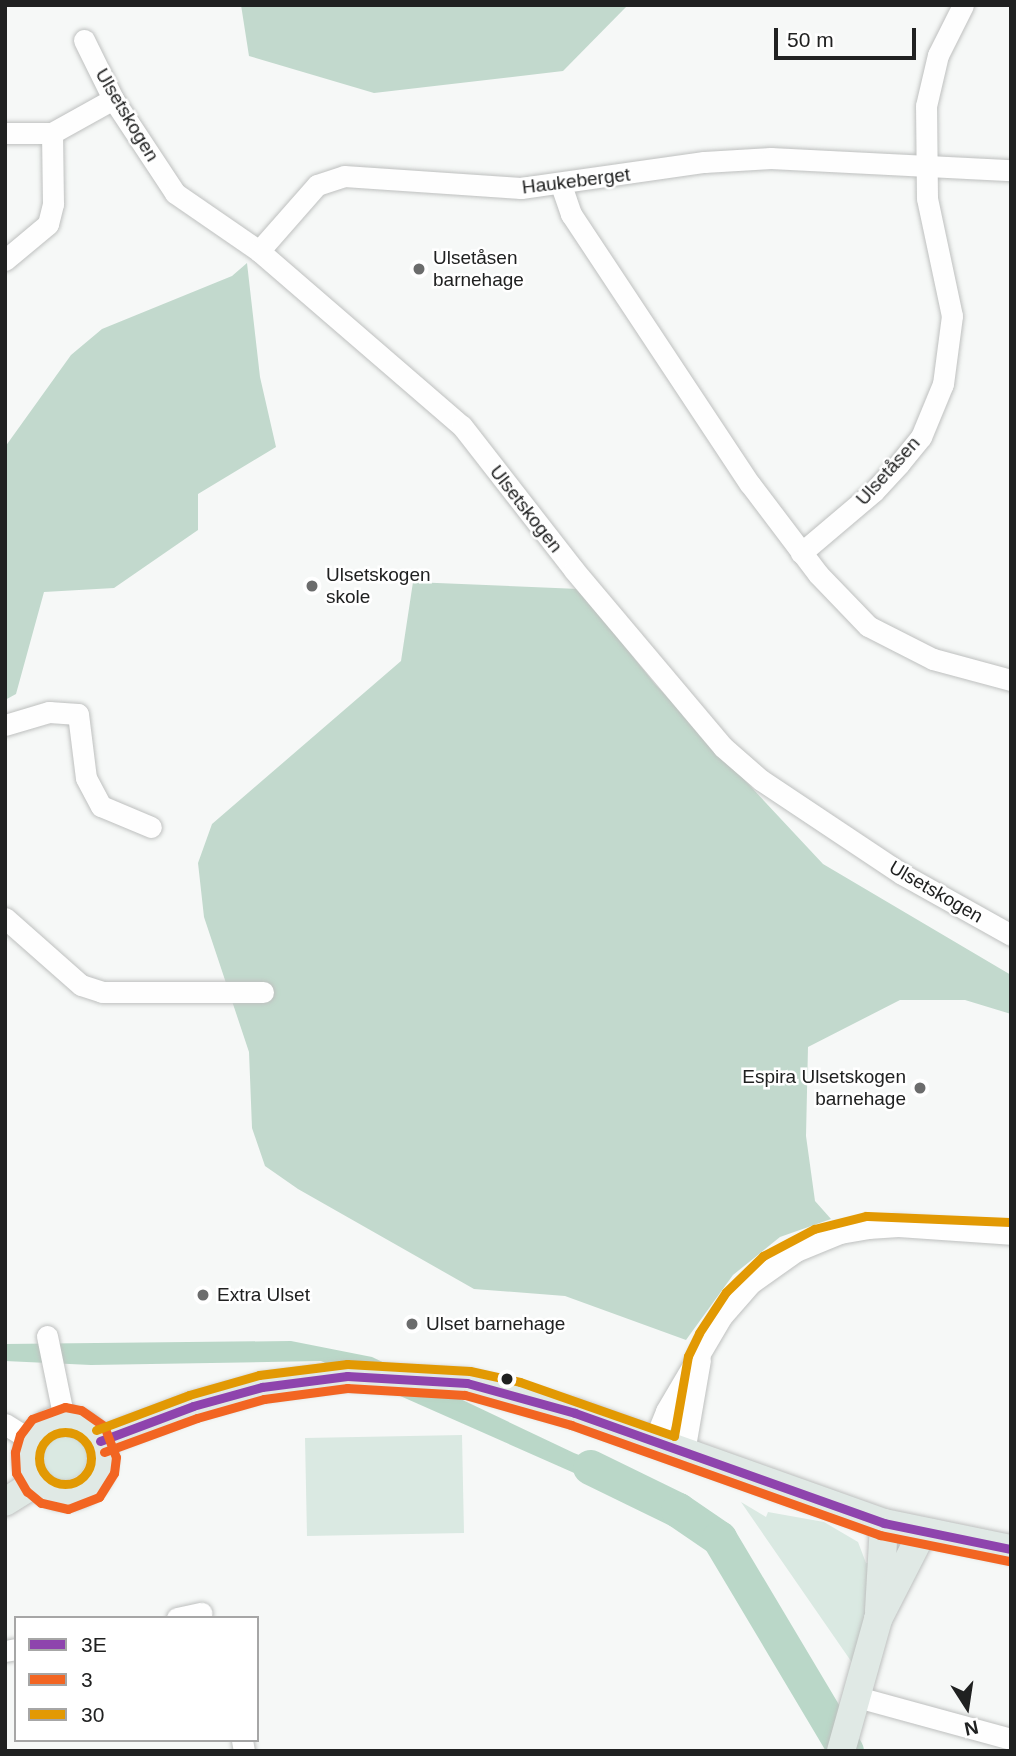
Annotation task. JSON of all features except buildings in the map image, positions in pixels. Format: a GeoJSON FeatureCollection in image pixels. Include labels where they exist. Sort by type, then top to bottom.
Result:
{"type":"FeatureCollection","features":[{"type":"Feature","properties":{"kind":"main road"},"geometry":{"type":"LineString","coordinates":[[100,1441],[193,1406],[262,1387],[348,1376],[427,1378],[516,1394],[884,1523],[922,1533],[1011,1549]]}},
{"type":"Feature","properties":{"kind":"main road"},"geometry":{"type":"LineString","coordinates":[[64,1419],[86,1426],[100,1441],[103,1468],[91,1488],[69,1497],[57,1496],[36,1483],[27,1462],[31,1440],[40,1429],[64,1419]]}},
{"type":"Feature","properties":{"kind":"main road"},"geometry":{"type":"LineString","coordinates":[[5,1502],[36,1483]]}},
{"type":"Feature","properties":{"kind":"main road"},"geometry":{"type":"LineString","coordinates":[[841,1751],[878,1619],[884,1523]]}},
{"type":"Feature","properties":{"kind":"main road"},"geometry":{"type":"LineString","coordinates":[[878,1619],[922,1533]]}},
{"type":"Feature","properties":{"kind":"street"},"geometry":{"type":"LineString","coordinates":[[925,163],[928,90],[938,55],[963,5]]}},
{"type":"Feature","properties":{"kind":"street","name":"Ulsetskogen"},"geometry":{"type":"LineString","coordinates":[[84,40],[113,99],[175,193],[259,251],[462,426],[568,562],[723,747],[761,780],[902,874],[1011,935]]}},
{"type":"Feature","properties":{"kind":"street"},"geometry":{"type":"LineString","coordinates":[[5,133],[52,134],[113,99]]}},
{"type":"Feature","properties":{"kind":"street"},"geometry":{"type":"LineString","coordinates":[[5,260],[48,224],[53,204],[52,134]]}},
{"type":"Feature","properties":{"kind":"street","name":"Haukeberget"},"geometry":{"type":"LineString","coordinates":[[259,251],[295,207],[329,180],[363,175],[480,188],[561,186],[690,164],[758,159],[925,163],[1011,170]]}},
{"type":"Feature","properties":{"kind":"street","name":"Ulsetåsen"},"geometry":{"type":"LineString","coordinates":[[801,553],[874,491],[899,464],[920,437],[943,384],[952,316],[926,198],[925,163]]}},
{"type":"Feature","properties":{"kind":"street"},"geometry":{"type":"LineString","coordinates":[[561,186],[578,224],[750,484],[801,553],[868,626],[933,659],[1011,680]]}},
{"type":"Feature","properties":{"kind":"street"},"geometry":{"type":"LineString","coordinates":[[5,725],[49,712],[78,714],[86,778],[101,806],[151,827]]}},
{"type":"Feature","properties":{"kind":"street"},"geometry":{"type":"LineString","coordinates":[[5,918],[81,985],[102,992],[263,992]]}},
{"type":"Feature","properties":{"kind":"street"},"geometry":{"type":"LineString","coordinates":[[654,1441],[682,1383],[700,1359],[722,1316],[770,1266],[819,1240],[898,1226],[1011,1234]]}},
{"type":"Feature","properties":{"kind":"street"},"geometry":{"type":"LineString","coordinates":[[47,1336],[64,1419]]}},
{"type":"Feature","properties":{"kind":"street"},"geometry":{"type":"LineString","coordinates":[[684,1452],[700,1359]]}},
{"type":"Feature","properties":{"kind":"street"},"geometry":{"type":"LineString","coordinates":[[5,1424],[31,1440]]}},
{"type":"Feature","properties":{"kind":"street"},"geometry":{"type":"LineString","coordinates":[[187,1616],[201,1613]]}},
{"type":"Feature","properties":{"kind":"street"},"geometry":{"type":"LineString","coordinates":[[857,1697],[1011,1739]]}},
{"type":"Feature","properties":{"kind":"shaded area"},"geometry":{"type":"Polygon","coordinates":[[[241,5],[628,5],[563,71],[374,93],[249,56],[241,5]]]}},
{"type":"Feature","properties":{"kind":"shaded area"},"geometry":{"type":"Polygon","coordinates":[[[247,263],[260,377],[276,447],[198,494],[198,530],[114,588],[44,592],[16,694],[5,700],[5,447],[71,355],[102,329],[232,276],[247,263]]]}},
{"type":"Feature","properties":{"kind":"shaded area"},"geometry":{"type":"Polygon","coordinates":[[[413,582],[579,589],[654,683],[823,864],[1011,975],[1011,1014],[965,1000],[900,1000],[808,1047],[806,1136],[815,1201],[831,1219],[780,1237],[733,1275],[686,1340],[565,1296],[474,1289],[298,1189],[265,1166],[252,1128],[249,1052],[204,917],[198,863],[212,824],[401,661],[413,582]]]}},
{"type":"Feature","properties":{"kind":"shaded area"},"geometry":{"type":"Polygon","coordinates":[[[291,1341],[372,1357],[574,1453],[643,1480],[624,1495],[321,1361],[91,1365],[5,1361],[5,1344],[291,1341]]]}},
{"type":"Feature","properties":{"kind":"shaded area"},"geometry":{"type":"Polygon","coordinates":[[[64,1434],[80,1441],[87,1457],[80,1473],[64,1480],[48,1473],[41,1457],[48,1441],[64,1434]]]}},
{"type":"Feature","properties":{"kind":"shaded area"},"geometry":{"type":"Polygon","coordinates":[[[462,1435],[464,1533],[307,1536],[305,1438],[462,1435]]]}},
{"type":"Feature","properties":{"kind":"shaded area"},"geometry":{"type":"Polygon","coordinates":[[[741,1502],[766,1517],[768,1512],[824,1522],[858,1542],[866,1563],[872,1563],[873,1586],[853,1664],[741,1502]]]}},
{"type":"Feature","properties":{"kind":"waterway"},"geometry":{"type":"LineString","coordinates":[[590,1467],[678,1510],[719,1538],[846,1751]]}},
{"type":"Feature","properties":{"kind":"transit line","name":"30"},"geometry":{"type":"LineString","coordinates":[[96,1430],[189,1395],[259,1375],[347,1364],[470,1371],[520,1382],[674,1436],[688,1356],[699,1333],[726,1292],[763,1256],[814,1229],[866,1216],[1011,1222]]}},
{"type":"Feature","properties":{"kind":"transit line","name":"3E"},"geometry":{"type":"LineString","coordinates":[[100,1441],[193,1406],[262,1387],[347,1376],[467,1383],[575,1413],[884,1523],[1011,1549]]}},
{"type":"Feature","properties":{"kind":"transit line","name":"3"},"geometry":{"type":"LineString","coordinates":[[104,1452],[197,1418],[264,1399],[347,1388],[465,1395],[571,1425],[880,1535],[1009,1561]]}},
{"type":"Feature","properties":{"kind":"transit line","name":"3"},"geometry":{"type":"LineString","coordinates":[[27,1492],[16,1473],[15,1452],[20,1435],[32,1419],[65,1407],[81,1410],[104,1426],[116,1457],[114,1473],[99,1497],[68,1509],[41,1503],[28,1492]]}},
{"type":"Feature","properties":{"kind":"transit line","name":"30"},"geometry":{"type":"LineString","coordinates":[[65,1432],[84,1439],[91,1458],[84,1477],[65,1484],[46,1477],[39,1458],[46,1439],[65,1432]]}},
{"type":"Feature","properties":{"kind":"place","name":"Ulsetåsen barnehage"},"geometry":{"type":"Point","coordinates":[419,269]}},
{"type":"Feature","properties":{"kind":"place","name":"Ulsetskogen skole"},"geometry":{"type":"Point","coordinates":[312,586]}},
{"type":"Feature","properties":{"kind":"place","name":"Espira Ulsetskogen barnehage"},"geometry":{"type":"Point","coordinates":[920,1088]}},
{"type":"Feature","properties":{"kind":"place","name":"Extra Ulset"},"geometry":{"type":"Point","coordinates":[203,1295]}},
{"type":"Feature","properties":{"kind":"place","name":"Ulset barnehage"},"geometry":{"type":"Point","coordinates":[412,1324]}}]}
